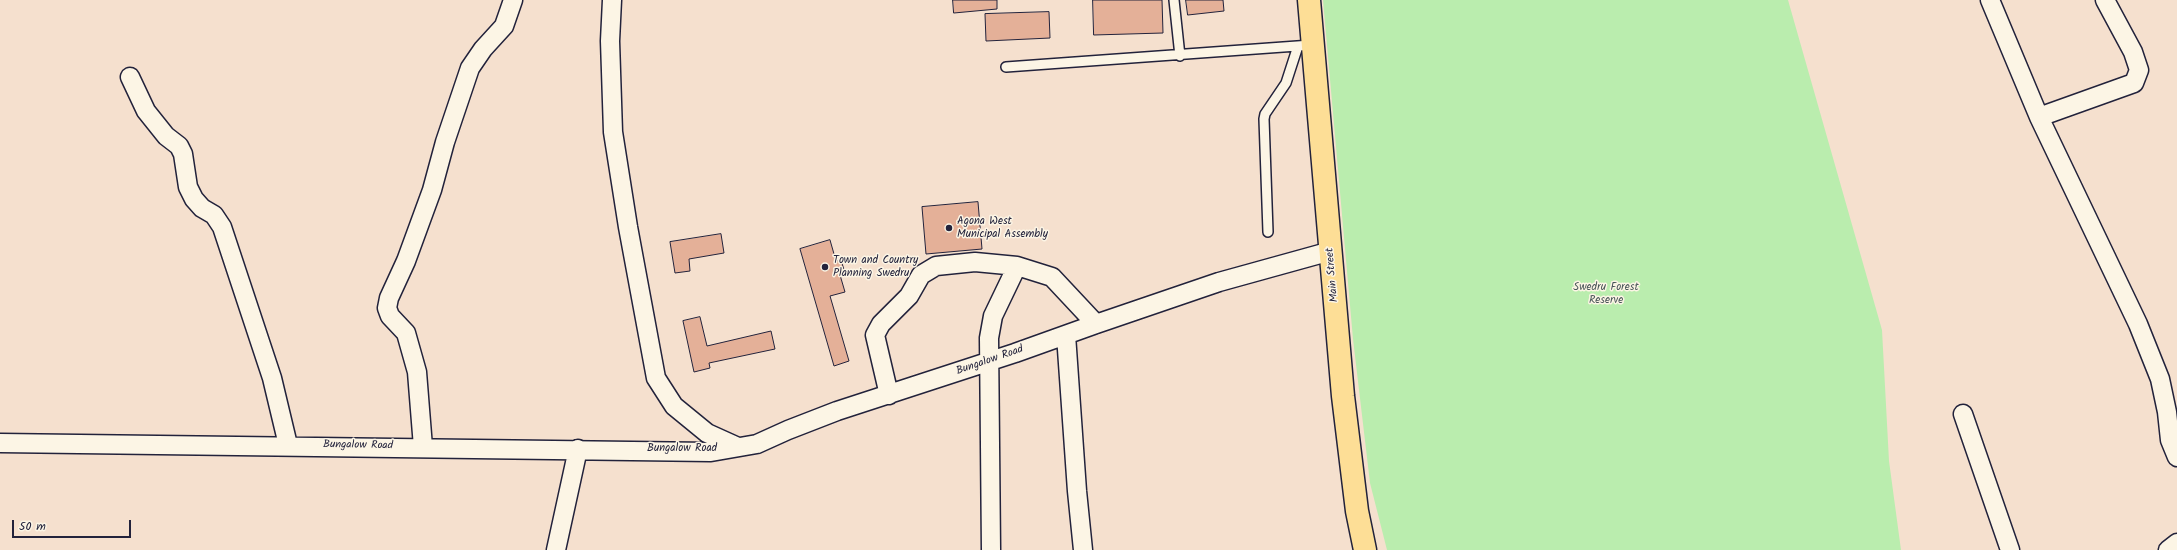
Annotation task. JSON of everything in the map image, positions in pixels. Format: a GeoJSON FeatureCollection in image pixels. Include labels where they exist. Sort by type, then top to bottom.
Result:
{"type":"FeatureCollection","features":[{"type":"Feature","properties":{"kind":"main road","name":"Main Street"},"geometry":{"type":"LineString","coordinates":[[1308,0],[1305,45],[1331,251],[1343,396],[1357,511],[1365,550]]}},
{"type":"Feature","properties":{"kind":"street"},"geometry":{"type":"LineString","coordinates":[[423,447],[417,372],[406,333],[390,316],[387,308],[389,298],[406,261],[432,190],[452,120],[470,68],[483,49],[504,26],[513,0]]}},
{"type":"Feature","properties":{"kind":"street"},"geometry":{"type":"LineString","coordinates":[[612,0],[610,41],[613,132],[628,227],[656,378],[674,406],[707,433],[738,447]]}},
{"type":"Feature","properties":{"kind":"street"},"geometry":{"type":"LineString","coordinates":[[1990,0],[2039,117],[2138,324],[2160,379],[2177,457]]}},
{"type":"Feature","properties":{"kind":"street"},"geometry":{"type":"LineString","coordinates":[[2039,117],[2134,83],[2139,70],[2133,52],[2105,0]]}},
{"type":"Feature","properties":{"kind":"street"},"geometry":{"type":"LineString","coordinates":[[130,77],[146,111],[166,136],[179,146],[183,154],[188,187],[194,199],[202,208],[214,215],[222,227],[272,378],[288,445]]}},
{"type":"Feature","properties":{"kind":"street","name":"Bungalow Road"},"geometry":{"type":"LineString","coordinates":[[0,443],[288,445],[711,452],[757,444],[788,430],[1219,282],[1331,251]]}},
{"type":"Feature","properties":{"kind":"street"},"geometry":{"type":"LineString","coordinates":[[889,395],[875,335],[881,324],[909,296],[921,275],[936,266],[975,262],[1017,266],[1052,277],[1096,324]]}},
{"type":"Feature","properties":{"kind":"street"},"geometry":{"type":"LineString","coordinates":[[991,550],[989,338],[993,316],[1017,266]]}},
{"type":"Feature","properties":{"kind":"street"},"geometry":{"type":"LineString","coordinates":[[1066,335],[1077,491],[1083,550]]}},
{"type":"Feature","properties":{"kind":"street"},"geometry":{"type":"LineString","coordinates":[[1963,414],[2010,550]]}},
{"type":"Feature","properties":{"kind":"street"},"geometry":{"type":"LineString","coordinates":[[556,550],[578,449]]}},
{"type":"Feature","properties":{"kind":"street"},"geometry":{"type":"LineString","coordinates":[[2168,550],[2177,543]]}},
{"type":"Feature","properties":{"kind":"lane"},"geometry":{"type":"LineString","coordinates":[[1174,0],[1180,56]]}},
{"type":"Feature","properties":{"kind":"lane"},"geometry":{"type":"LineString","coordinates":[[1006,67],[1180,56],[1305,45]]}},
{"type":"Feature","properties":{"kind":"lane"},"geometry":{"type":"LineString","coordinates":[[1268,232],[1265,114],[1286,83],[1305,45]]}},
{"type":"Feature","properties":{"kind":"green space","name":"Swedru Forest Reserve"},"geometry":{"type":"Polygon","coordinates":[[[1323,0],[1788,0],[1882,330],[1889,461],[1901,550],[1387,550],[1370,483],[1353,339],[1323,0]]]}},
{"type":"Feature","properties":{"kind":"building"},"geometry":{"type":"Polygon","coordinates":[[[953,0],[997,0],[997,9],[954,13],[953,0]]]}},
{"type":"Feature","properties":{"kind":"building"},"geometry":{"type":"Polygon","coordinates":[[[1093,0],[1162,0],[1163,33],[1094,35],[1093,0]]]}},
{"type":"Feature","properties":{"kind":"building"},"geometry":{"type":"Polygon","coordinates":[[[1186,0],[1223,0],[1224,11],[1188,15],[1186,0]]]}},
{"type":"Feature","properties":{"kind":"building"},"geometry":{"type":"Polygon","coordinates":[[[1049,12],[1050,38],[986,41],[985,14],[1049,12]]]}},
{"type":"Feature","properties":{"kind":"building"},"geometry":{"type":"Polygon","coordinates":[[[978,202],[982,249],[926,254],[922,207],[978,202]]]}},
{"type":"Feature","properties":{"kind":"building"},"geometry":{"type":"Polygon","coordinates":[[[721,234],[724,253],[689,259],[690,271],[675,273],[670,242],[721,234]]]}},
{"type":"Feature","properties":{"kind":"building","name":"Town and Country Planning Swedru"},"geometry":{"type":"Polygon","coordinates":[[[830,240],[836,261],[841,260],[845,273],[840,275],[845,292],[830,296],[849,361],[834,366],[800,249],[830,240]]]}},
{"type":"Feature","properties":{"kind":"building"},"geometry":{"type":"Polygon","coordinates":[[[700,317],[707,346],[771,331],[775,349],[709,363],[710,368],[694,372],[683,321],[700,317]]]}},
{"type":"Feature","properties":{"kind":"place","name":"Agona West Municipal Assembly"},"geometry":{"type":"Point","coordinates":[949,228]}},
{"type":"Feature","properties":{"kind":"place","name":"Town and Country Planning Swedru"},"geometry":{"type":"Point","coordinates":[825,267]}}]}
